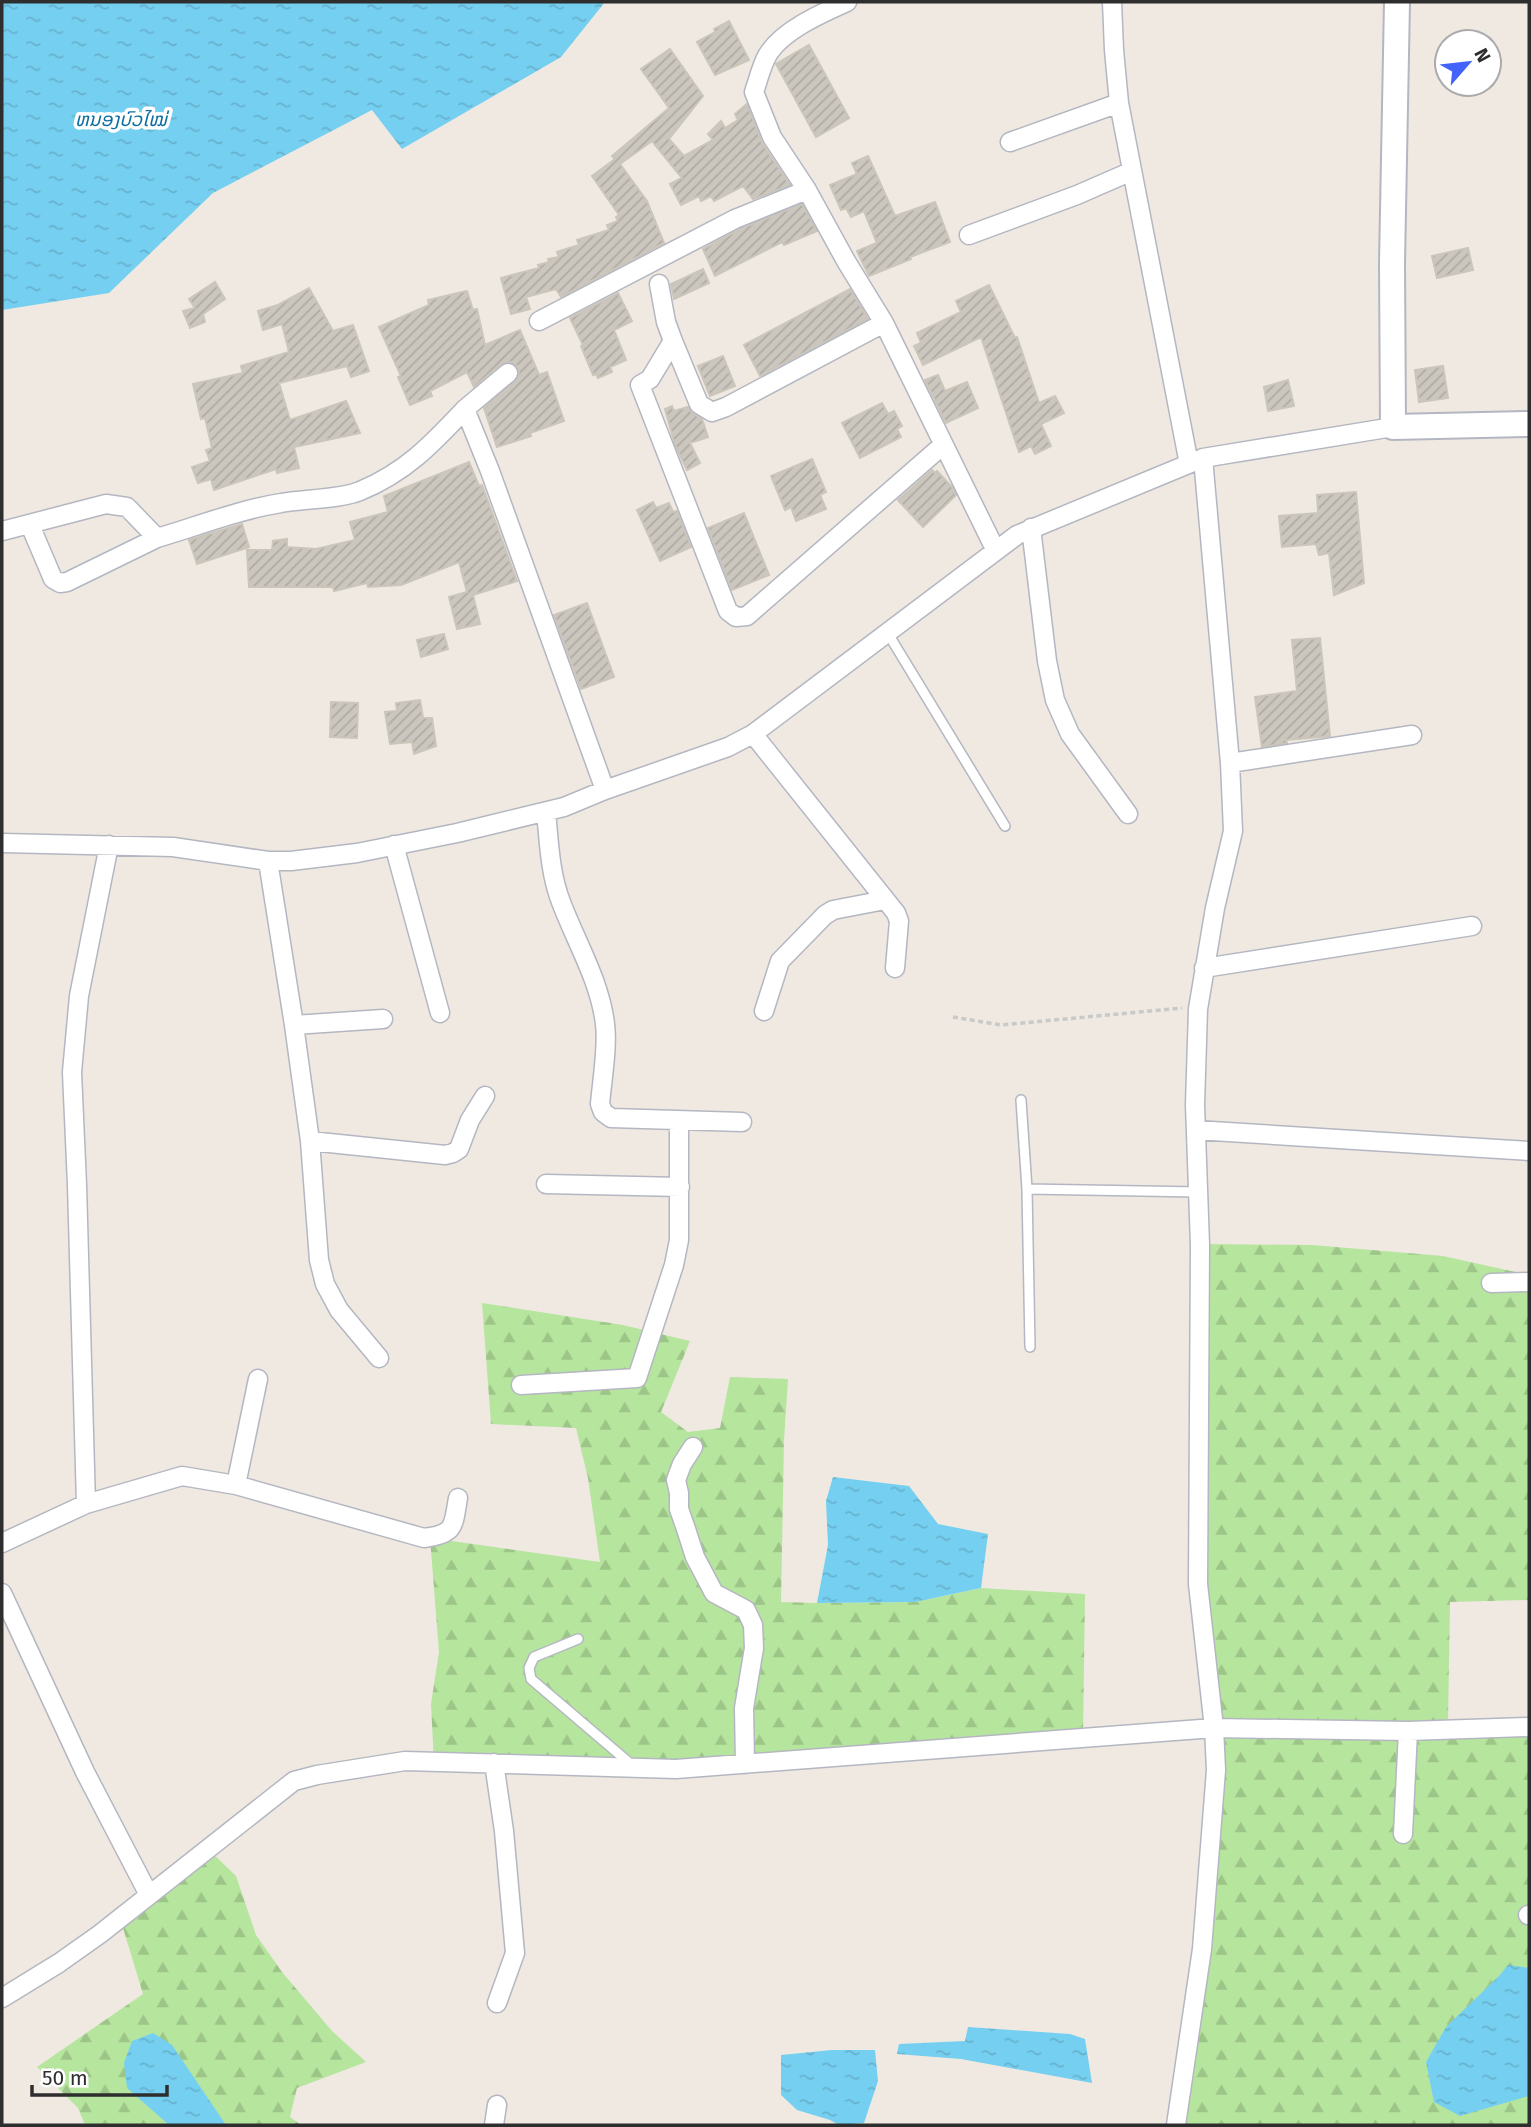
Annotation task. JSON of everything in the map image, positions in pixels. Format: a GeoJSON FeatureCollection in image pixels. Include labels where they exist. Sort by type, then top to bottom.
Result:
{"type":"FeatureCollection","features":[{"type":"Feature","properties":{"kind":"street"},"geometry":{"type":"LineString","coordinates":[[848,2],[811,19],[789,33],[768,54],[754,92],[772,137],[807,190],[884,323],[996,551]]}},
{"type":"Feature","properties":{"kind":"street"},"geometry":{"type":"LineString","coordinates":[[1112,2],[1119,103],[1196,461],[1230,763],[1233,831],[1215,908],[1198,1009],[1195,1105],[1199,1192],[1198,1584],[1216,1770],[1202,1950],[1176,2125]]}},
{"type":"Feature","properties":{"kind":"street"},"geometry":{"type":"LineString","coordinates":[[1393,427],[1392,263],[1397,2]]}},
{"type":"Feature","properties":{"kind":"street"},"geometry":{"type":"LineString","coordinates":[[1010,142],[1119,103]]}},
{"type":"Feature","properties":{"kind":"street"},"geometry":{"type":"LineString","coordinates":[[970,235],[1077,195],[1132,171]]}},
{"type":"Feature","properties":{"kind":"street"},"geometry":{"type":"LineString","coordinates":[[539,321],[735,219],[807,190]]}},
{"type":"Feature","properties":{"kind":"street"},"geometry":{"type":"LineString","coordinates":[[659,285],[666,322],[699,404],[712,412],[884,323]]}},
{"type":"Feature","properties":{"kind":"street"},"geometry":{"type":"LineString","coordinates":[[673,341],[650,379],[640,385],[728,611],[736,617],[747,616],[943,444]]}},
{"type":"Feature","properties":{"kind":"street"},"geometry":{"type":"LineString","coordinates":[[30,525],[53,579],[60,583],[157,538],[225,516],[281,503],[358,493],[407,466],[465,409],[508,373]]}},
{"type":"Feature","properties":{"kind":"street"},"geometry":{"type":"LineString","coordinates":[[465,409],[605,790]]}},
{"type":"Feature","properties":{"kind":"street"},"geometry":{"type":"LineString","coordinates":[[2,843],[173,847],[268,861],[291,861],[394,845],[546,812],[728,747],[753,734],[1017,535],[1196,461],[1393,427],[1529,424]]}},
{"type":"Feature","properties":{"kind":"street"},"geometry":{"type":"LineString","coordinates":[[2,531],[106,504],[127,507],[157,538]]}},
{"type":"Feature","properties":{"kind":"street"},"geometry":{"type":"LineString","coordinates":[[1031,528],[1047,661],[1055,700],[1070,734],[1128,814]]}},
{"type":"Feature","properties":{"kind":"street"},"geometry":{"type":"LineString","coordinates":[[753,734],[895,913],[899,921],[895,968]]}},
{"type":"Feature","properties":{"kind":"street"},"geometry":{"type":"LineString","coordinates":[[1230,763],[1412,735]]}},
{"type":"Feature","properties":{"kind":"street"},"geometry":{"type":"LineString","coordinates":[[546,812],[557,889],[601,1002],[605,1026],[600,1104],[603,1112],[611,1118],[743,1122]]}},
{"type":"Feature","properties":{"kind":"street"},"geometry":{"type":"LineString","coordinates":[[86,1504],[72,1072],[79,996],[109,845]]}},
{"type":"Feature","properties":{"kind":"street"},"geometry":{"type":"LineString","coordinates":[[394,845],[440,1013]]}},
{"type":"Feature","properties":{"kind":"street"},"geometry":{"type":"LineString","coordinates":[[268,861],[310,1141],[320,1260],[325,1284],[339,1310],[379,1358]]}},
{"type":"Feature","properties":{"kind":"street"},"geometry":{"type":"LineString","coordinates":[[764,1011],[780,961],[825,915],[885,900]]}},
{"type":"Feature","properties":{"kind":"street"},"geometry":{"type":"LineString","coordinates":[[1204,968],[1472,926]]}},
{"type":"Feature","properties":{"kind":"street"},"geometry":{"type":"LineString","coordinates":[[294,1025],[383,1019]]}},
{"type":"Feature","properties":{"kind":"street"},"geometry":{"type":"LineString","coordinates":[[310,1141],[445,1155],[453,1153],[459,1149],[470,1120],[485,1096]]}},
{"type":"Feature","properties":{"kind":"street"},"geometry":{"type":"LineString","coordinates":[[521,1384],[637,1378],[674,1265],[679,1240],[679,1121]]}},
{"type":"Feature","properties":{"kind":"street"},"geometry":{"type":"LineString","coordinates":[[1196,1130],[1529,1151]]}},
{"type":"Feature","properties":{"kind":"street"},"geometry":{"type":"LineString","coordinates":[[546,1184],[680,1187]]}},
{"type":"Feature","properties":{"kind":"street"},"geometry":{"type":"LineString","coordinates":[[1492,1283],[1529,1282]]}},
{"type":"Feature","properties":{"kind":"street"},"geometry":{"type":"LineString","coordinates":[[236,1485],[258,1379]]}},
{"type":"Feature","properties":{"kind":"street"},"geometry":{"type":"LineString","coordinates":[[693,1447],[676,1480],[679,1509],[695,1557],[714,1593],[746,1610],[752,1625],[754,1648],[744,1708],[745,1764]]}},
{"type":"Feature","properties":{"kind":"street"},"geometry":{"type":"LineString","coordinates":[[2,1543],[86,1504],[182,1476],[236,1485],[424,1538],[442,1536],[453,1526],[458,1498]]}},
{"type":"Feature","properties":{"kind":"street"},"geometry":{"type":"LineString","coordinates":[[2,1593],[86,1772],[149,1895]]}},
{"type":"Feature","properties":{"kind":"street"},"geometry":{"type":"LineString","coordinates":[[2,1998],[100,1934],[293,1781],[317,1774],[405,1761],[676,1769],[1214,1728],[1408,1731],[1529,1727]]}},
{"type":"Feature","properties":{"kind":"street"},"geometry":{"type":"LineString","coordinates":[[1403,1834],[1408,1731]]}},
{"type":"Feature","properties":{"kind":"street"},"geometry":{"type":"LineString","coordinates":[[494,1763],[504,1831],[515,1953],[497,2003]]}},
{"type":"Feature","properties":{"kind":"street"},"geometry":{"type":"LineString","coordinates":[[494,2125],[497,2105]]}},
{"type":"Feature","properties":{"kind":"lane"},"geometry":{"type":"LineString","coordinates":[[887,632],[1005,826]]}},
{"type":"Feature","properties":{"kind":"lane"},"geometry":{"type":"LineString","coordinates":[[1021,1100],[1027,1189],[1030,1347]]}},
{"type":"Feature","properties":{"kind":"lane"},"geometry":{"type":"LineString","coordinates":[[1027,1189],[1199,1192]]}},
{"type":"Feature","properties":{"kind":"lane"},"geometry":{"type":"LineString","coordinates":[[578,1639],[534,1657],[529,1668],[531,1679],[635,1768]]}},
{"type":"Feature","properties":{"kind":"path"},"geometry":{"type":"LineString","coordinates":[[953,1017],[1001,1025],[1198,1009]]}},
{"type":"Feature","properties":{"kind":"green space"},"geometry":{"type":"Polygon","coordinates":[[[1202,1244],[1312,1245],[1443,1256],[1529,1275],[1529,1600],[1450,1602],[1448,1722],[1529,1721],[1529,2125],[1181,2125],[1222,1728],[1208,1585],[1202,1244]]]}},
{"type":"Feature","properties":{"kind":"green space"},"geometry":{"type":"Polygon","coordinates":[[[482,1303],[623,1325],[690,1341],[661,1412],[688,1432],[720,1428],[730,1377],[788,1379],[781,1602],[915,1602],[981,1588],[1085,1594],[1083,1734],[795,1755],[671,1760],[434,1763],[431,1704],[439,1652],[430,1538],[600,1562],[588,1478],[576,1428],[491,1424],[482,1303]]]}},
{"type":"Feature","properties":{"kind":"green space"},"geometry":{"type":"Polygon","coordinates":[[[208,1849],[236,1876],[256,1935],[282,1972],[332,2031],[366,2062],[297,2088],[290,2117],[301,2125],[85,2125],[78,2108],[37,2067],[143,1994],[120,1918],[208,1849]]]}},
{"type":"Feature","properties":{"kind":"water","name":"ຫນອງບົວໄໝ່"},"geometry":{"type":"Polygon","coordinates":[[[2,2],[605,2],[561,57],[402,149],[372,110],[213,193],[109,293],[2,310],[2,2]]]}},
{"type":"Feature","properties":{"kind":"water"},"geometry":{"type":"Polygon","coordinates":[[[833,1477],[909,1486],[938,1524],[988,1534],[981,1588],[915,1602],[817,1603],[828,1545],[826,1501],[833,1477]]]}},
{"type":"Feature","properties":{"kind":"water"},"geometry":{"type":"Polygon","coordinates":[[[1508,1965],[1529,1968],[1529,2096],[1460,2116],[1434,2102],[1426,2062],[1446,2027],[1508,1965]]]}},
{"type":"Feature","properties":{"kind":"water"},"geometry":{"type":"Polygon","coordinates":[[[968,2027],[1070,2034],[1085,2039],[1092,2083],[961,2059],[897,2054],[899,2044],[965,2041],[968,2027]]]}},
{"type":"Feature","properties":{"kind":"water"},"geometry":{"type":"Polygon","coordinates":[[[153,2033],[172,2045],[226,2125],[169,2125],[127,2088],[124,2063],[132,2041],[153,2033]]]}},
{"type":"Feature","properties":{"kind":"water"},"geometry":{"type":"Polygon","coordinates":[[[832,2050],[875,2050],[878,2081],[864,2123],[839,2125],[797,2110],[781,2095],[781,2055],[832,2050]]]}},
{"type":"Feature","properties":{"kind":"building"},"geometry":{"type":"Polygon","coordinates":[[[729,21],[749,60],[715,75],[697,42],[729,21]]]}},
{"type":"Feature","properties":{"kind":"building"},"geometry":{"type":"Polygon","coordinates":[[[809,45],[849,118],[816,137],[776,64],[809,45]]]}},
{"type":"Feature","properties":{"kind":"building"},"geometry":{"type":"Polygon","coordinates":[[[670,49],[703,96],[669,139],[684,156],[713,140],[708,134],[721,121],[725,128],[738,120],[735,114],[747,104],[762,143],[790,185],[753,199],[743,186],[714,201],[711,196],[701,201],[699,196],[681,205],[670,184],[682,178],[652,141],[620,164],[647,201],[664,243],[561,297],[556,289],[526,297],[530,309],[511,314],[501,278],[539,268],[538,265],[549,262],[548,259],[559,257],[557,252],[579,245],[577,240],[609,230],[607,225],[618,221],[616,217],[619,215],[592,176],[615,159],[612,156],[669,108],[641,69],[670,49]]]}},
{"type":"Feature","properties":{"kind":"building"},"geometry":{"type":"Polygon","coordinates":[[[868,156],[895,216],[935,202],[950,242],[869,276],[857,251],[877,243],[864,211],[851,217],[846,208],[841,210],[830,185],[857,174],[852,163],[868,156]]]}},
{"type":"Feature","properties":{"kind":"building"},"geometry":{"type":"Polygon","coordinates":[[[802,204],[817,231],[784,245],[782,242],[715,276],[703,249],[740,229],[802,204]]]}},
{"type":"Feature","properties":{"kind":"building"},"geometry":{"type":"Polygon","coordinates":[[[1468,248],[1473,270],[1437,278],[1432,256],[1468,248]]]}},
{"type":"Feature","properties":{"kind":"building"},"geometry":{"type":"Polygon","coordinates":[[[703,269],[709,283],[674,299],[671,284],[703,269]]]}},
{"type":"Feature","properties":{"kind":"building"},"geometry":{"type":"Polygon","coordinates":[[[215,282],[225,299],[203,314],[205,322],[190,328],[183,311],[195,308],[189,299],[215,282]]]}},
{"type":"Feature","properties":{"kind":"building"},"geometry":{"type":"Polygon","coordinates":[[[989,285],[1015,338],[1017,337],[1039,403],[1055,396],[1064,413],[1041,424],[1051,446],[1035,454],[1031,446],[1019,452],[981,337],[923,365],[914,346],[921,343],[917,333],[961,312],[956,301],[989,285]]]}},
{"type":"Feature","properties":{"kind":"building"},"geometry":{"type":"Polygon","coordinates":[[[309,288],[333,331],[353,325],[369,371],[351,377],[347,366],[279,383],[290,420],[346,401],[360,433],[294,447],[299,468],[277,473],[276,469],[214,490],[211,479],[198,483],[192,467],[210,461],[206,450],[212,448],[205,418],[201,419],[193,384],[243,373],[241,366],[289,352],[282,324],[263,330],[258,311],[278,305],[309,288]]]}},
{"type":"Feature","properties":{"kind":"building"},"geometry":{"type":"Polygon","coordinates":[[[850,289],[868,319],[760,376],[744,345],[850,289]]]}},
{"type":"Feature","properties":{"kind":"building"},"geometry":{"type":"Polygon","coordinates":[[[467,291],[473,310],[477,309],[485,345],[520,330],[539,375],[547,372],[564,421],[497,447],[484,408],[518,378],[517,366],[511,362],[501,364],[474,387],[467,372],[430,391],[432,396],[410,405],[398,377],[401,376],[379,327],[429,305],[428,300],[467,291]]]}},
{"type":"Feature","properties":{"kind":"building"},"geometry":{"type":"Polygon","coordinates":[[[618,293],[632,321],[614,330],[626,360],[610,367],[612,372],[598,378],[596,374],[593,375],[570,318],[618,293]]]}},
{"type":"Feature","properties":{"kind":"building"},"geometry":{"type":"Polygon","coordinates":[[[723,356],[735,386],[710,396],[698,366],[723,356]]]}},
{"type":"Feature","properties":{"kind":"building"},"geometry":{"type":"Polygon","coordinates":[[[1443,366],[1448,398],[1419,402],[1415,370],[1443,366]]]}},
{"type":"Feature","properties":{"kind":"building"},"geometry":{"type":"Polygon","coordinates":[[[938,375],[945,391],[967,382],[978,408],[946,423],[925,380],[938,375]]]}},
{"type":"Feature","properties":{"kind":"building"},"geometry":{"type":"Polygon","coordinates":[[[1288,380],[1294,406],[1268,411],[1264,387],[1288,380]]]}},
{"type":"Feature","properties":{"kind":"building"},"geometry":{"type":"Polygon","coordinates":[[[882,403],[888,414],[894,411],[902,426],[897,429],[901,437],[860,458],[842,423],[882,403]]]}},
{"type":"Feature","properties":{"kind":"building"},"geometry":{"type":"Polygon","coordinates":[[[672,406],[674,411],[688,407],[702,419],[708,437],[690,443],[700,463],[687,470],[675,445],[665,409],[672,406]]]}},
{"type":"Feature","properties":{"kind":"building"},"geometry":{"type":"Polygon","coordinates":[[[812,459],[826,492],[820,495],[826,509],[796,521],[791,507],[785,510],[771,476],[812,459]]]}},
{"type":"Feature","properties":{"kind":"building"},"geometry":{"type":"Polygon","coordinates":[[[469,462],[479,486],[482,485],[517,581],[473,595],[480,624],[457,629],[449,597],[467,592],[459,562],[401,585],[368,587],[367,583],[334,591],[333,587],[249,587],[247,550],[272,550],[273,541],[287,539],[287,547],[316,549],[355,540],[350,522],[388,512],[384,496],[469,462]]]}},
{"type":"Feature","properties":{"kind":"building"},"geometry":{"type":"Polygon","coordinates":[[[932,470],[935,473],[937,471],[956,495],[923,527],[898,500],[932,470]]]}},
{"type":"Feature","properties":{"kind":"building"},"geometry":{"type":"Polygon","coordinates":[[[1356,492],[1364,583],[1334,595],[1329,553],[1319,555],[1316,544],[1282,547],[1279,516],[1318,513],[1317,495],[1356,492]]]}},
{"type":"Feature","properties":{"kind":"building"},"geometry":{"type":"Polygon","coordinates":[[[653,502],[656,508],[669,503],[673,512],[677,511],[691,547],[660,561],[637,510],[653,502]]]}},
{"type":"Feature","properties":{"kind":"building"},"geometry":{"type":"Polygon","coordinates":[[[744,513],[769,575],[732,590],[708,528],[744,513]]]}},
{"type":"Feature","properties":{"kind":"building"},"geometry":{"type":"Polygon","coordinates":[[[242,524],[249,547],[197,564],[189,540],[242,524]]]}},
{"type":"Feature","properties":{"kind":"building"},"geometry":{"type":"Polygon","coordinates":[[[587,603],[614,677],[581,689],[554,615],[587,603]]]}},
{"type":"Feature","properties":{"kind":"building"},"geometry":{"type":"Polygon","coordinates":[[[444,634],[448,649],[421,657],[417,640],[444,634]]]}},
{"type":"Feature","properties":{"kind":"building"},"geometry":{"type":"Polygon","coordinates":[[[1320,638],[1330,736],[1286,740],[1287,743],[1262,747],[1255,697],[1297,691],[1292,640],[1320,638]]]}},
{"type":"Feature","properties":{"kind":"building"},"geometry":{"type":"Polygon","coordinates":[[[420,700],[423,718],[432,718],[436,746],[414,754],[412,742],[390,744],[385,712],[397,711],[396,703],[420,700]]]}},
{"type":"Feature","properties":{"kind":"building"},"geometry":{"type":"Polygon","coordinates":[[[331,702],[358,703],[357,738],[330,737],[331,702]]]}}]}
